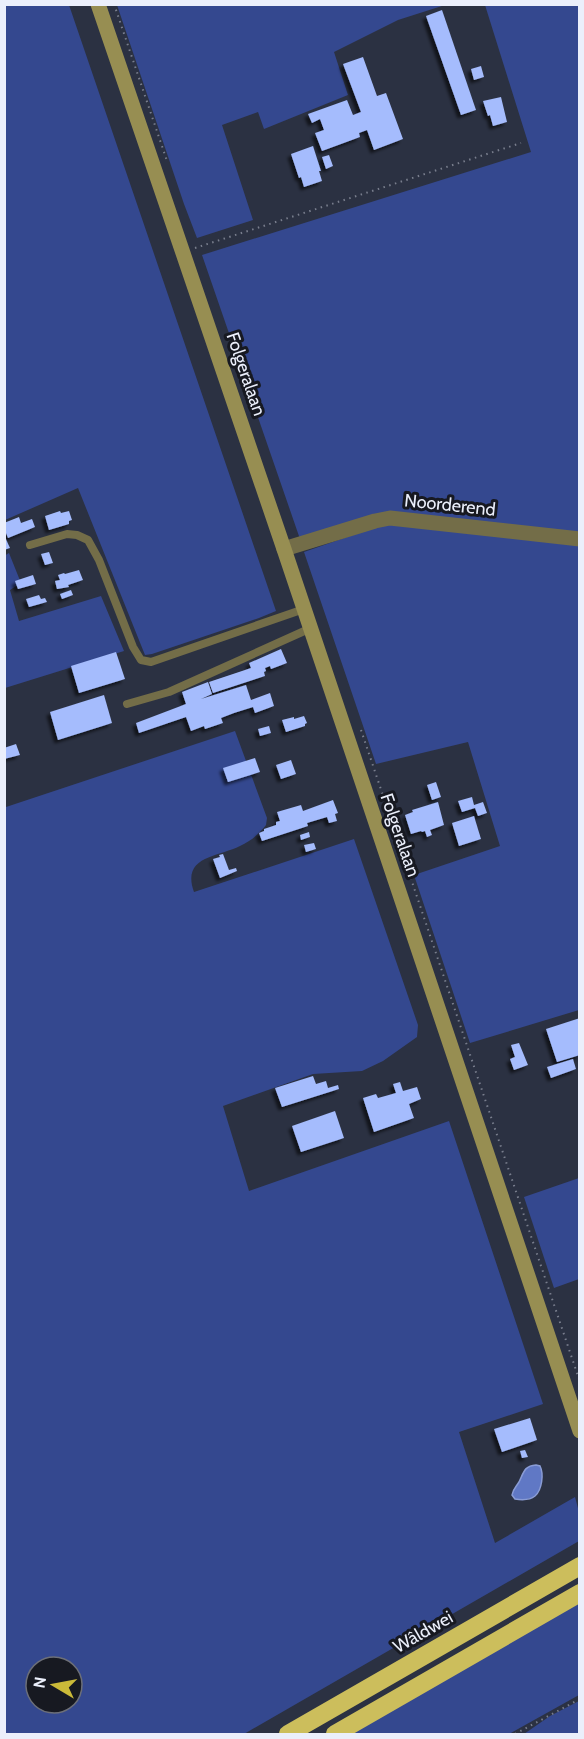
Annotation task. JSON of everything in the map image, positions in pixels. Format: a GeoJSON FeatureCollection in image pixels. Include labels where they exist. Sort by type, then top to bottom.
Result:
{"type":"FeatureCollection","features":[{"type":"Feature","properties":{"kind":"highway","name":"Wâldwei"},"geometry":{"type":"LineString","coordinates":[[288,1734],[579,1566]]}},
{"type":"Feature","properties":{"kind":"highway"},"geometry":{"type":"LineString","coordinates":[[335,1734],[579,1593]]}},
{"type":"Feature","properties":{"kind":"main road","name":"Folgeralaan"},"geometry":{"type":"LineString","coordinates":[[98,4],[184,252],[579,1431]]}},
{"type":"Feature","properties":{"kind":"street","name":"Noorderend"},"geometry":{"type":"LineString","coordinates":[[284,549],[375,521],[399,518],[579,539]]}},
{"type":"Feature","properties":{"kind":"lane"},"geometry":{"type":"LineString","coordinates":[[30,545],[67,534],[77,534],[88,540],[99,560],[141,660],[151,662],[304,609]]}},
{"type":"Feature","properties":{"kind":"lane"},"geometry":{"type":"LineString","coordinates":[[127,704],[169,692],[310,628]]}},
{"type":"Feature","properties":{"kind":"path"},"geometry":{"type":"LineString","coordinates":[[184,252],[521,143]]}},
{"type":"Feature","properties":{"kind":"path"},"geometry":{"type":"LineString","coordinates":[[360,727],[579,1382]]}},
{"type":"Feature","properties":{"kind":"path"},"geometry":{"type":"LineString","coordinates":[[515,1734],[579,1699]]}},
{"type":"Feature","properties":{"kind":"shaded area"},"geometry":{"type":"Polygon","coordinates":[[[5,4],[69,5],[276,611],[152,654],[145,655],[78,488],[5,520],[5,4]]]}},
{"type":"Feature","properties":{"kind":"shaded area"},"geometry":{"type":"Polygon","coordinates":[[[117,4],[445,5],[398,20],[334,52],[348,95],[264,129],[258,112],[222,125],[253,220],[197,238],[117,4]]]}},
{"type":"Feature","properties":{"kind":"shaded area"},"geometry":{"type":"Polygon","coordinates":[[[485,5],[579,5],[579,534],[393,513],[300,539],[202,255],[531,152],[485,5]]]}},
{"type":"Feature","properties":{"kind":"shaded area"},"geometry":{"type":"Polygon","coordinates":[[[395,523],[579,545],[579,1010],[470,1043],[414,875],[500,846],[468,742],[376,764],[304,552],[370,529],[395,523]]]}},
{"type":"Feature","properties":{"kind":"shaded area"},"geometry":{"type":"Polygon","coordinates":[[[9,553],[21,583],[10,590],[19,621],[101,596],[124,651],[5,688],[4,556],[9,553]]]}},
{"type":"Feature","properties":{"kind":"shaded area"},"geometry":{"type":"Polygon","coordinates":[[[235,731],[267,818],[266,825],[255,837],[244,844],[212,856],[197,865],[191,880],[194,892],[354,839],[418,1025],[417,1037],[383,1061],[362,1071],[313,1074],[223,1106],[249,1191],[449,1121],[543,1404],[459,1432],[495,1543],[575,1497],[579,1512],[579,1541],[244,1734],[5,1734],[4,805],[6,807],[235,731]]]}},
{"type":"Feature","properties":{"kind":"shaded area"},"geometry":{"type":"Polygon","coordinates":[[[579,1178],[579,1279],[554,1288],[524,1197],[579,1178]]]}},
{"type":"Feature","properties":{"kind":"shaded area"},"geometry":{"type":"Polygon","coordinates":[[[536,1465],[540,1466],[542,1473],[541,1486],[537,1493],[528,1499],[515,1499],[512,1493],[523,1472],[536,1465]]]}},
{"type":"Feature","properties":{"kind":"shaded area"},"geometry":{"type":"Polygon","coordinates":[[[579,1602],[579,1695],[509,1734],[344,1734],[579,1602]]]}},
{"type":"Feature","properties":{"kind":"shaded area"},"geometry":{"type":"Polygon","coordinates":[[[579,1701],[579,1732],[576,1734],[524,1734],[550,1716],[579,1701]]]}},
{"type":"Feature","properties":{"kind":"building"},"geometry":{"type":"Polygon","coordinates":[[[442,10],[476,110],[461,115],[426,16],[442,10]]]}},
{"type":"Feature","properties":{"kind":"building"},"geometry":{"type":"Polygon","coordinates":[[[363,57],[377,96],[386,93],[403,139],[374,150],[367,130],[359,133],[360,137],[322,151],[315,133],[324,130],[320,119],[312,123],[308,114],[347,100],[353,115],[361,112],[343,64],[363,57]]]}},
{"type":"Feature","properties":{"kind":"building"},"geometry":{"type":"Polygon","coordinates":[[[481,66],[484,77],[474,80],[471,69],[481,66]]]}},
{"type":"Feature","properties":{"kind":"building"},"geometry":{"type":"Polygon","coordinates":[[[501,97],[507,122],[493,126],[483,101],[501,97]]]}},
{"type":"Feature","properties":{"kind":"building"},"geometry":{"type":"Polygon","coordinates":[[[313,146],[322,181],[304,187],[291,154],[313,146]]]}},
{"type":"Feature","properties":{"kind":"building"},"geometry":{"type":"Polygon","coordinates":[[[329,155],[333,166],[326,169],[322,157],[329,155]]]}},
{"type":"Feature","properties":{"kind":"building"},"geometry":{"type":"Polygon","coordinates":[[[60,511],[61,513],[69,511],[72,520],[69,524],[49,530],[45,516],[60,511]]]}},
{"type":"Feature","properties":{"kind":"building"},"geometry":{"type":"Polygon","coordinates":[[[19,517],[21,523],[32,519],[35,527],[8,538],[4,523],[19,517]]]}},
{"type":"Feature","properties":{"kind":"building"},"geometry":{"type":"Polygon","coordinates":[[[4,535],[10,548],[4,550],[4,535]]]}},
{"type":"Feature","properties":{"kind":"building"},"geometry":{"type":"Polygon","coordinates":[[[49,552],[53,563],[45,565],[41,554],[49,552]]]}},
{"type":"Feature","properties":{"kind":"building"},"geometry":{"type":"Polygon","coordinates":[[[79,570],[83,580],[68,585],[69,587],[57,589],[55,581],[60,580],[58,575],[79,570]]]}},
{"type":"Feature","properties":{"kind":"building"},"geometry":{"type":"Polygon","coordinates":[[[33,575],[36,584],[18,589],[15,581],[33,575]]]}},
{"type":"Feature","properties":{"kind":"building"},"geometry":{"type":"Polygon","coordinates":[[[71,590],[73,595],[62,599],[60,594],[71,590]]]}},
{"type":"Feature","properties":{"kind":"building"},"geometry":{"type":"Polygon","coordinates":[[[39,595],[47,602],[29,607],[26,599],[39,595]]]}},
{"type":"Feature","properties":{"kind":"building"},"geometry":{"type":"Polygon","coordinates":[[[281,649],[287,663],[271,669],[270,666],[265,668],[265,676],[213,693],[209,682],[251,668],[249,663],[281,649]]]}},
{"type":"Feature","properties":{"kind":"building"},"geometry":{"type":"Polygon","coordinates":[[[116,652],[125,679],[79,693],[71,666],[116,652]]]}},
{"type":"Feature","properties":{"kind":"building"},"geometry":{"type":"Polygon","coordinates":[[[208,682],[212,694],[201,699],[246,685],[251,700],[270,693],[274,706],[255,713],[253,707],[234,713],[221,718],[223,723],[205,729],[204,726],[191,731],[186,717],[139,733],[136,723],[186,704],[182,692],[208,682]]]}},
{"type":"Feature","properties":{"kind":"building"},"geometry":{"type":"Polygon","coordinates":[[[104,695],[112,723],[58,740],[50,712],[104,695]]]}},
{"type":"Feature","properties":{"kind":"building"},"geometry":{"type":"Polygon","coordinates":[[[304,716],[307,723],[305,726],[286,732],[282,720],[304,716]]]}},
{"type":"Feature","properties":{"kind":"building"},"geometry":{"type":"Polygon","coordinates":[[[269,726],[271,733],[260,736],[258,729],[269,726]]]}},
{"type":"Feature","properties":{"kind":"building"},"geometry":{"type":"Polygon","coordinates":[[[16,744],[20,755],[4,759],[4,748],[16,744]]]}},
{"type":"Feature","properties":{"kind":"building"},"geometry":{"type":"Polygon","coordinates":[[[255,758],[260,772],[228,782],[223,768],[255,758]]]}},
{"type":"Feature","properties":{"kind":"building"},"geometry":{"type":"Polygon","coordinates":[[[291,760],[296,774],[281,779],[276,765],[291,760]]]}},
{"type":"Feature","properties":{"kind":"building"},"geometry":{"type":"Polygon","coordinates":[[[436,782],[441,797],[432,800],[427,785],[436,782]]]}},
{"type":"Feature","properties":{"kind":"building"},"geometry":{"type":"Polygon","coordinates":[[[472,797],[474,805],[483,802],[487,813],[478,816],[475,808],[462,812],[458,801],[472,797]]]}},
{"type":"Feature","properties":{"kind":"building"},"geometry":{"type":"Polygon","coordinates":[[[333,800],[338,813],[335,814],[337,821],[329,823],[327,817],[307,823],[308,826],[262,841],[259,833],[280,821],[277,812],[301,805],[303,811],[333,800]]]}},
{"type":"Feature","properties":{"kind":"building"},"geometry":{"type":"Polygon","coordinates":[[[438,802],[444,825],[430,830],[432,835],[427,837],[425,831],[411,834],[405,815],[413,812],[412,810],[438,802]]]}},
{"type":"Feature","properties":{"kind":"building"},"geometry":{"type":"Polygon","coordinates":[[[474,816],[481,839],[459,846],[452,823],[474,816]]]}},
{"type":"Feature","properties":{"kind":"building"},"geometry":{"type":"Polygon","coordinates":[[[309,832],[310,837],[301,840],[300,835],[309,832]]]}},
{"type":"Feature","properties":{"kind":"building"},"geometry":{"type":"Polygon","coordinates":[[[314,843],[316,849],[306,852],[304,845],[314,843]]]}},
{"type":"Feature","properties":{"kind":"building"},"geometry":{"type":"Polygon","coordinates":[[[223,854],[229,870],[236,868],[237,871],[220,878],[213,859],[223,854]]]}},
{"type":"Feature","properties":{"kind":"building"},"geometry":{"type":"Polygon","coordinates":[[[580,1018],[580,1055],[557,1062],[546,1029],[580,1018]]]}},
{"type":"Feature","properties":{"kind":"building"},"geometry":{"type":"Polygon","coordinates":[[[519,1043],[528,1065],[514,1070],[510,1059],[515,1057],[511,1045],[519,1043]]]}},
{"type":"Feature","properties":{"kind":"building"},"geometry":{"type":"Polygon","coordinates":[[[573,1059],[576,1069],[551,1078],[547,1067],[573,1059]]]}},
{"type":"Feature","properties":{"kind":"building"},"geometry":{"type":"Polygon","coordinates":[[[313,1076],[316,1084],[326,1081],[328,1088],[338,1085],[339,1089],[282,1107],[275,1088],[313,1076]]]}},
{"type":"Feature","properties":{"kind":"building"},"geometry":{"type":"Polygon","coordinates":[[[400,1082],[403,1091],[417,1087],[421,1099],[409,1104],[414,1118],[374,1132],[363,1098],[376,1094],[378,1098],[396,1093],[393,1084],[400,1082]]]}},
{"type":"Feature","properties":{"kind":"building"},"geometry":{"type":"Polygon","coordinates":[[[335,1111],[344,1138],[301,1152],[292,1126],[335,1111]]]}},
{"type":"Feature","properties":{"kind":"building"},"geometry":{"type":"Polygon","coordinates":[[[530,1418],[537,1440],[502,1452],[494,1429],[530,1418]]]}},
{"type":"Feature","properties":{"kind":"building"},"geometry":{"type":"Polygon","coordinates":[[[525,1450],[528,1457],[522,1458],[520,1451],[525,1450]]]}}]}
